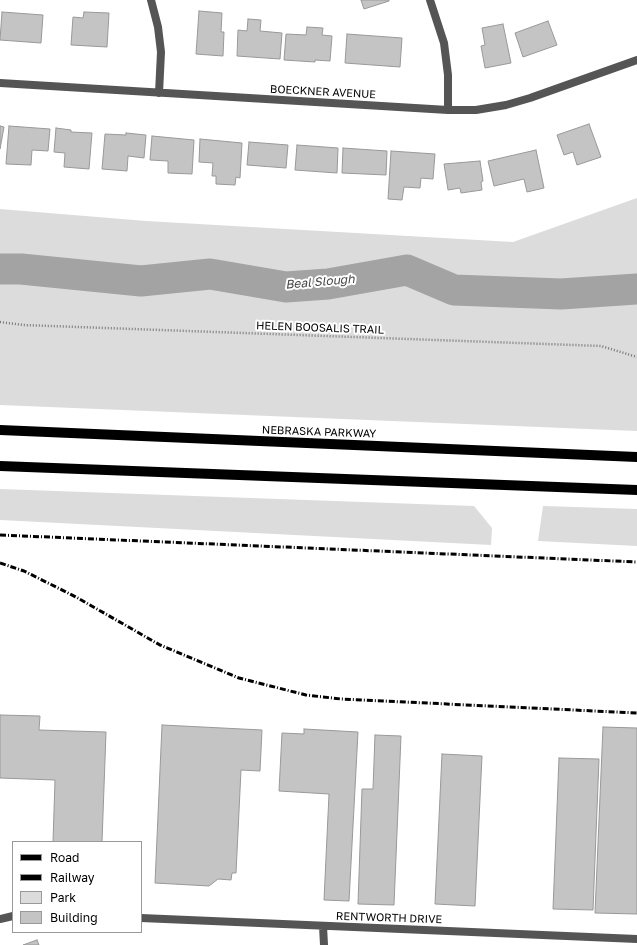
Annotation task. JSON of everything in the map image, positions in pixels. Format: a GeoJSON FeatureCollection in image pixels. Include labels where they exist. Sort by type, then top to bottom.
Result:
{"type":"FeatureCollection","features":[{"type":"Feature","properties":{"kind":"main road","name":"NEBRASKA PARKWAY"},"geometry":{"type":"LineString","coordinates":[[0,430],[637,457]]}},
{"type":"Feature","properties":{"kind":"main road"},"geometry":{"type":"LineString","coordinates":[[0,466],[637,490]]}},
{"type":"Feature","properties":{"kind":"street"},"geometry":{"type":"LineString","coordinates":[[151,0],[158,27],[161,52],[159,94]]}},
{"type":"Feature","properties":{"kind":"street"},"geometry":{"type":"LineString","coordinates":[[430,0],[444,43],[448,75],[448,110]]}},
{"type":"Feature","properties":{"kind":"street","name":"BOECKNER AVENUE"},"geometry":{"type":"LineString","coordinates":[[0,83],[159,94],[448,110],[476,110],[506,105],[530,98],[637,60]]}},
{"type":"Feature","properties":{"kind":"street"},"geometry":{"type":"LineString","coordinates":[[0,919],[12,916]]}},
{"type":"Feature","properties":{"kind":"street","name":"RENTWORTH DRIVE"},"geometry":{"type":"LineString","coordinates":[[142,918],[637,939]]}},
{"type":"Feature","properties":{"kind":"street"},"geometry":{"type":"LineString","coordinates":[[323,926],[324,945]]}},
{"type":"Feature","properties":{"kind":"path","name":"HELEN BOOSALIS TRAIL"},"geometry":{"type":"LineString","coordinates":[[0,322],[23,325],[601,346],[637,357]]}},
{"type":"Feature","properties":{"kind":"green space"},"geometry":{"type":"Polygon","coordinates":[[[637,198],[637,431],[0,405],[0,209],[146,221],[513,242],[637,198]]]}},
{"type":"Feature","properties":{"kind":"green space"},"geometry":{"type":"Polygon","coordinates":[[[0,489],[474,506],[492,528],[491,545],[0,520],[0,489]]]}},
{"type":"Feature","properties":{"kind":"green space"},"geometry":{"type":"Polygon","coordinates":[[[543,506],[637,509],[637,546],[538,541],[543,506]]]}},
{"type":"Feature","properties":{"kind":"building"},"geometry":{"type":"Polygon","coordinates":[[[361,0],[389,0],[389,1],[364,9],[361,0]]]}},
{"type":"Feature","properties":{"kind":"building"},"geometry":{"type":"Polygon","coordinates":[[[199,11],[222,13],[221,32],[224,32],[223,56],[196,54],[199,11]]]}},
{"type":"Feature","properties":{"kind":"building"},"geometry":{"type":"Polygon","coordinates":[[[2,12],[43,15],[41,43],[0,40],[2,12]]]}},
{"type":"Feature","properties":{"kind":"building"},"geometry":{"type":"Polygon","coordinates":[[[84,12],[109,13],[107,47],[71,45],[73,17],[83,18],[84,12]]]}},
{"type":"Feature","properties":{"kind":"building"},"geometry":{"type":"Polygon","coordinates":[[[248,19],[261,20],[260,31],[282,33],[280,59],[237,56],[238,30],[247,31],[248,19]]]}},
{"type":"Feature","properties":{"kind":"building"},"geometry":{"type":"Polygon","coordinates":[[[548,21],[557,45],[523,57],[515,33],[548,21]]]}},
{"type":"Feature","properties":{"kind":"building"},"geometry":{"type":"Polygon","coordinates":[[[503,24],[511,63],[485,68],[481,46],[485,45],[482,28],[503,24]]]}},
{"type":"Feature","properties":{"kind":"building"},"geometry":{"type":"Polygon","coordinates":[[[307,27],[323,28],[322,35],[332,36],[330,61],[315,60],[315,62],[284,60],[286,34],[306,35],[307,27]]]}},
{"type":"Feature","properties":{"kind":"building"},"geometry":{"type":"Polygon","coordinates":[[[347,34],[402,38],[400,67],[345,63],[347,34]]]}},
{"type":"Feature","properties":{"kind":"building"},"geometry":{"type":"Polygon","coordinates":[[[589,124],[601,157],[577,165],[573,152],[564,155],[557,135],[589,124]]]}},
{"type":"Feature","properties":{"kind":"building"},"geometry":{"type":"Polygon","coordinates":[[[0,126],[4,127],[0,149],[0,126]]]}},
{"type":"Feature","properties":{"kind":"building"},"geometry":{"type":"Polygon","coordinates":[[[9,126],[50,129],[48,151],[32,150],[31,165],[6,164],[9,126]]]}},
{"type":"Feature","properties":{"kind":"building"},"geometry":{"type":"Polygon","coordinates":[[[56,128],[71,130],[71,132],[92,133],[89,169],[64,167],[65,153],[54,152],[56,128]]]}},
{"type":"Feature","properties":{"kind":"building"},"geometry":{"type":"Polygon","coordinates":[[[126,133],[146,135],[144,158],[128,156],[127,171],[102,169],[105,134],[126,135],[126,133]]]}},
{"type":"Feature","properties":{"kind":"building"},"geometry":{"type":"Polygon","coordinates":[[[152,136],[194,140],[192,174],[168,173],[168,161],[150,160],[152,136]]]}},
{"type":"Feature","properties":{"kind":"building"},"geometry":{"type":"Polygon","coordinates":[[[200,139],[242,143],[240,178],[236,177],[235,185],[216,184],[216,176],[212,176],[213,163],[199,162],[200,139]]]}},
{"type":"Feature","properties":{"kind":"building"},"geometry":{"type":"Polygon","coordinates":[[[249,142],[288,145],[286,168],[247,165],[249,142]]]}},
{"type":"Feature","properties":{"kind":"building"},"geometry":{"type":"Polygon","coordinates":[[[297,145],[338,148],[337,173],[295,170],[297,145]]]}},
{"type":"Feature","properties":{"kind":"building"},"geometry":{"type":"Polygon","coordinates":[[[343,148],[387,151],[386,175],[342,173],[343,148]]]}},
{"type":"Feature","properties":{"kind":"building"},"geometry":{"type":"Polygon","coordinates":[[[536,150],[544,188],[527,192],[524,179],[494,186],[488,161],[536,150]]]}},
{"type":"Feature","properties":{"kind":"building"},"geometry":{"type":"Polygon","coordinates":[[[391,151],[435,154],[433,179],[421,178],[420,188],[404,187],[402,200],[388,199],[391,151]]]}},
{"type":"Feature","properties":{"kind":"building"},"geometry":{"type":"Polygon","coordinates":[[[480,161],[483,181],[481,182],[482,190],[461,193],[460,188],[448,190],[444,164],[480,161]]]}},
{"type":"Feature","properties":{"kind":"building"},"geometry":{"type":"Polygon","coordinates":[[[0,715],[40,716],[39,730],[106,732],[102,841],[53,841],[55,780],[0,778],[0,715]]]}},
{"type":"Feature","properties":{"kind":"building"},"geometry":{"type":"Polygon","coordinates":[[[162,725],[262,730],[260,771],[241,770],[236,873],[232,873],[231,880],[218,879],[209,886],[155,883],[162,725]]]}},
{"type":"Feature","properties":{"kind":"building"},"geometry":{"type":"Polygon","coordinates":[[[603,727],[637,728],[637,914],[595,913],[603,727]]]}},
{"type":"Feature","properties":{"kind":"building"},"geometry":{"type":"Polygon","coordinates":[[[304,729],[358,732],[349,901],[324,900],[329,794],[279,791],[282,733],[304,734],[304,729]]]}},
{"type":"Feature","properties":{"kind":"building"},"geometry":{"type":"Polygon","coordinates":[[[375,735],[401,736],[394,905],[358,904],[362,789],[373,789],[375,735]]]}},
{"type":"Feature","properties":{"kind":"building"},"geometry":{"type":"Polygon","coordinates":[[[442,754],[482,756],[475,906],[435,904],[442,754]]]}},
{"type":"Feature","properties":{"kind":"building"},"geometry":{"type":"Polygon","coordinates":[[[559,758],[599,759],[593,910],[553,909],[559,758]]]}},
{"type":"Feature","properties":{"kind":"building"},"geometry":{"type":"Polygon","coordinates":[[[37,940],[39,945],[23,945],[37,940]]]}},
{"type":"Feature","properties":{"kind":"waterway","name":"Beal Slough"},"geometry":{"type":"LineString","coordinates":[[0,269],[21,269],[141,281],[210,274],[286,287],[328,284],[407,270],[454,290],[561,294],[637,289]]}},
{"type":"Feature","properties":{"kind":"railway"},"geometry":{"type":"LineString","coordinates":[[0,535],[637,562]]}},
{"type":"Feature","properties":{"kind":"railway"},"geometry":{"type":"LineString","coordinates":[[0,563],[24,571],[76,597],[160,645],[239,678],[306,695],[341,699],[637,713]]}}]}
